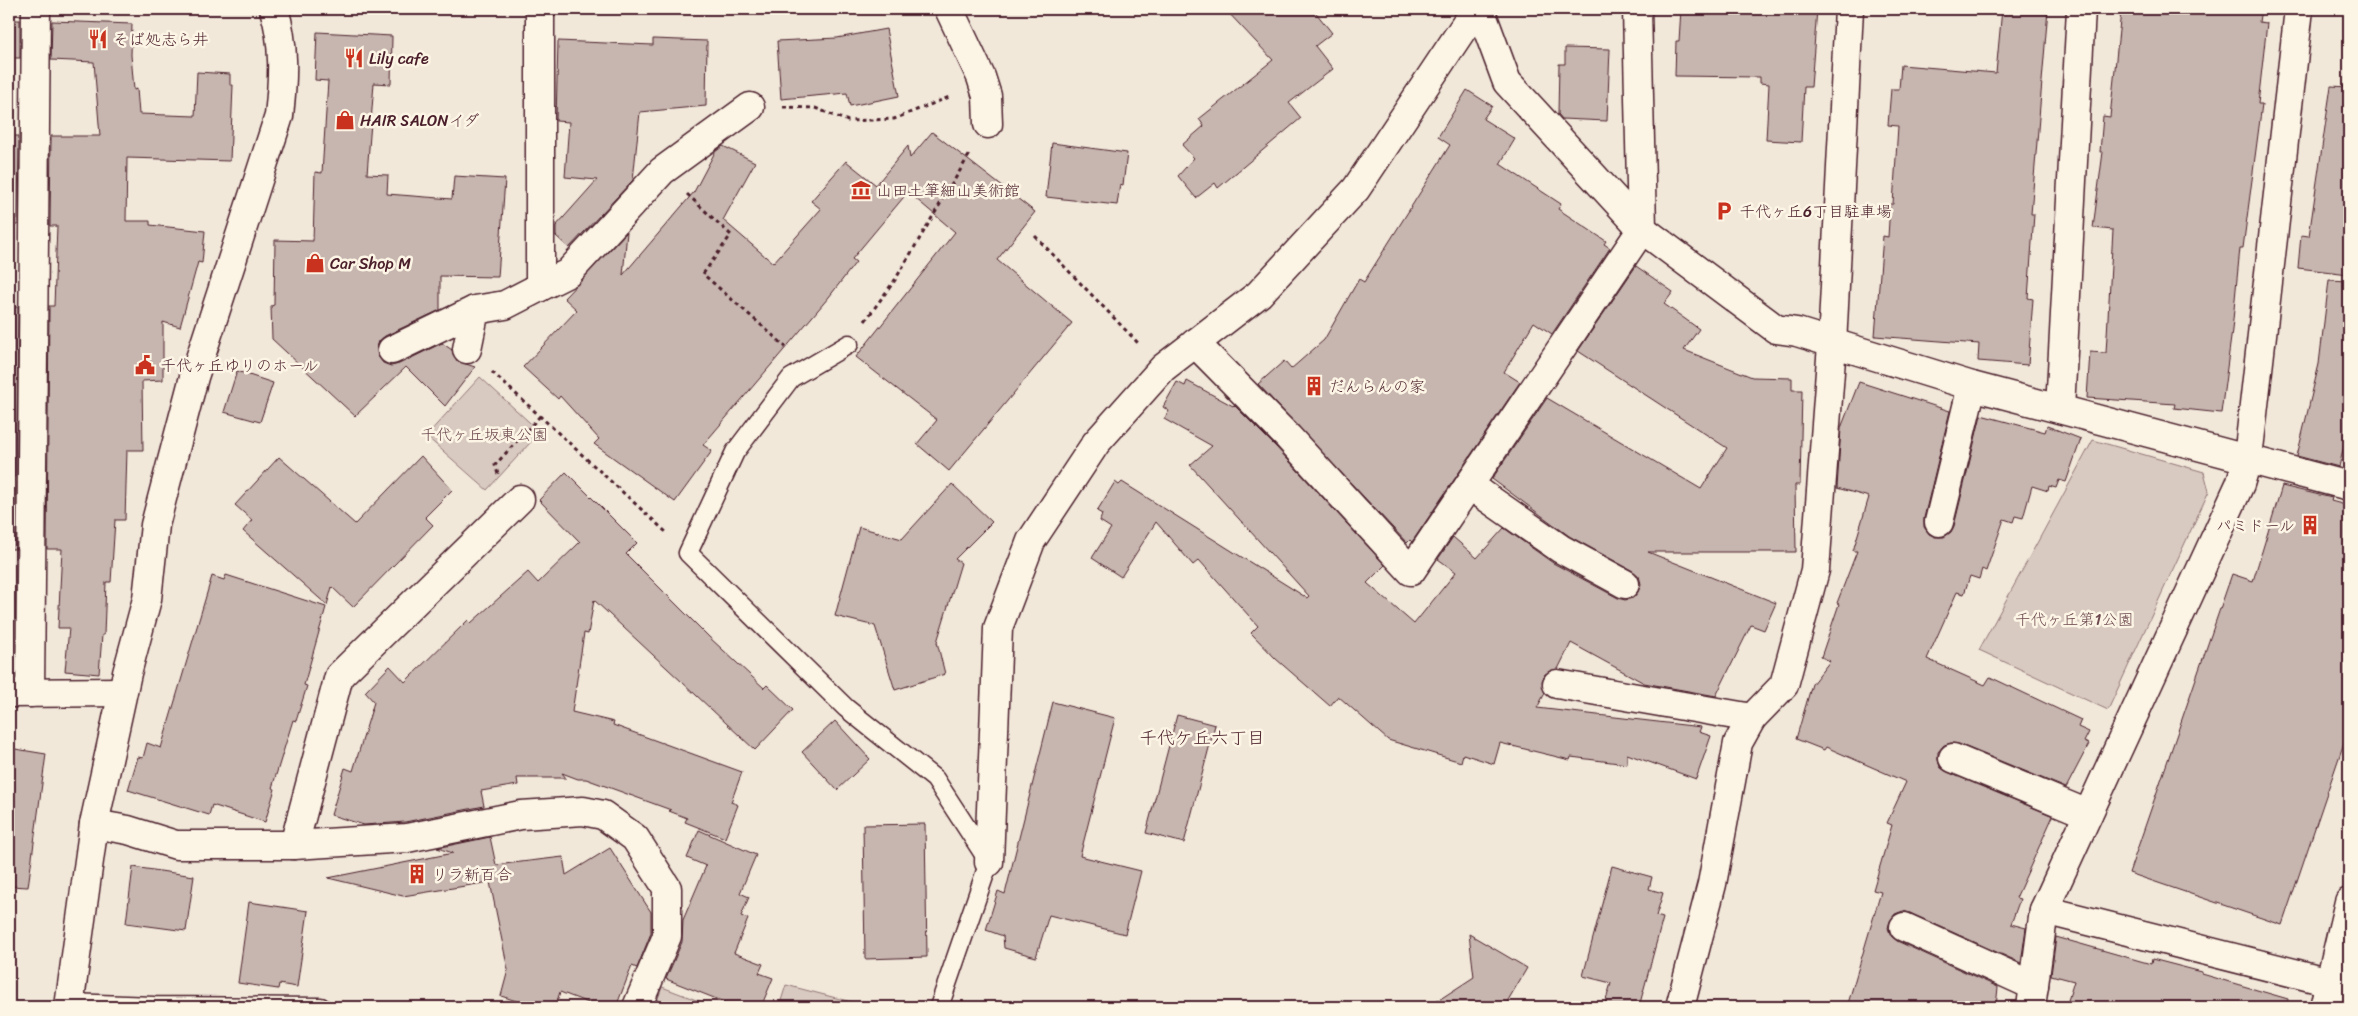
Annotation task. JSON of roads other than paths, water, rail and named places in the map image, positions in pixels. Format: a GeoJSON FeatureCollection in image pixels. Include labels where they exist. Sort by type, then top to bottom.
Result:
{"type":"FeatureCollection","features":[{"type":"Feature","properties":{"kind":"street"},"geometry":{"type":"LineString","coordinates":[[36,9],[19,693],[122,692]]}},
{"type":"Feature","properties":{"kind":"street"},"geometry":{"type":"LineString","coordinates":[[69,1005],[94,824],[122,692],[147,599],[156,526],[194,377],[279,116],[283,72],[280,28],[274,9]]}},
{"type":"Feature","properties":{"kind":"street"},"geometry":{"type":"LineString","coordinates":[[540,9],[540,287]]}},
{"type":"Feature","properties":{"kind":"street"},"geometry":{"type":"LineString","coordinates":[[949,9],[981,77],[987,96],[988,124]]}},
{"type":"Feature","properties":{"kind":"street"},"geometry":{"type":"LineString","coordinates":[[989,862],[998,628],[1031,540],[1096,443],[1163,368],[1259,294],[1356,189],[1476,9]]}},
{"type":"Feature","properties":{"kind":"street"},"geometry":{"type":"LineString","coordinates":[[1480,9],[1507,82],[1642,229],[1776,329],[1798,332],[1972,386],[2349,486]]}},
{"type":"Feature","properties":{"kind":"street"},"geometry":{"type":"LineString","coordinates":[[1195,343],[1288,437],[1411,571],[1642,229],[1637,9]]}},
{"type":"Feature","properties":{"kind":"street"},"geometry":{"type":"LineString","coordinates":[[1680,1007],[1712,884],[1738,743],[1752,718],[1784,685],[1815,570],[1832,344],[1849,9]]}},
{"type":"Feature","properties":{"kind":"street"},"geometry":{"type":"LineString","coordinates":[[2060,409],[2081,9]]}},
{"type":"Feature","properties":{"kind":"street"},"geometry":{"type":"LineString","coordinates":[[1904,927],[2032,997],[2044,910],[2236,493],[2248,458],[2298,9]]}},
{"type":"Feature","properties":{"kind":"street"},"geometry":{"type":"LineString","coordinates":[[392,350],[475,310],[505,304],[568,273],[662,171],[750,107]]}},
{"type":"Feature","properties":{"kind":"street"},"geometry":{"type":"LineString","coordinates":[[467,349],[475,310]]}},
{"type":"Feature","properties":{"kind":"street"},"geometry":{"type":"LineString","coordinates":[[1938,522],[1972,386]]}},
{"type":"Feature","properties":{"kind":"street"},"geometry":{"type":"LineString","coordinates":[[1469,485],[1561,549],[1624,584]]}},
{"type":"Feature","properties":{"kind":"street"},"geometry":{"type":"LineString","coordinates":[[294,845],[340,676],[515,504]]}},
{"type":"Feature","properties":{"kind":"street"},"geometry":{"type":"LineString","coordinates":[[1557,684],[1752,718]]}},
{"type":"Feature","properties":{"kind":"street"},"geometry":{"type":"LineString","coordinates":[[1953,758],[2088,814]]}},
{"type":"Feature","properties":{"kind":"street"},"geometry":{"type":"LineString","coordinates":[[94,824],[128,830],[176,844],[294,845],[407,838],[521,814],[583,811],[604,815],[636,838],[666,888],[667,936],[637,1007]]}},
{"type":"Feature","properties":{"kind":"street"},"geometry":{"type":"LineString","coordinates":[[2044,910],[2334,993],[2349,902]]}},
{"type":"Feature","properties":{"kind":"lane"},"geometry":{"type":"LineString","coordinates":[[849,344],[791,378],[735,452],[688,552],[846,708],[935,779],[989,862],[938,1007]]}},
{"type":"Feature","properties":{"kind":"lane"},"geometry":{"type":"LineString","coordinates":[[69,1005],[322,1007]]}},
{"type":"Feature","properties":{"kind":"place","name":"そば処志ら井"},"geometry":{"type":"Point","coordinates":[98,39]}},
{"type":"Feature","properties":{"kind":"place","name":"Lily cafe"},"geometry":{"type":"Point","coordinates":[354,58]}},
{"type":"Feature","properties":{"kind":"place","name":"HAIR SALONイダ"},"geometry":{"type":"Point","coordinates":[345,120]}},
{"type":"Feature","properties":{"kind":"place","name":"山田土筆細山美術館"},"geometry":{"type":"Point","coordinates":[861,190]}},
{"type":"Feature","properties":{"kind":"place","name":"千代ヶ丘6丁目駐車場"},"geometry":{"type":"Point","coordinates":[1724,211]}},
{"type":"Feature","properties":{"kind":"place","name":"Car Shop M"},"geometry":{"type":"Point","coordinates":[315,263]}},
{"type":"Feature","properties":{"kind":"place","name":"千代ヶ丘ゆりのホール"},"geometry":{"type":"Point","coordinates":[145,365]}},
{"type":"Feature","properties":{"kind":"place","name":"だんらんの家"},"geometry":{"type":"Point","coordinates":[1314,386]}},
{"type":"Feature","properties":{"kind":"place","name":"パミドール"},"geometry":{"type":"Point","coordinates":[2310,525]}},
{"type":"Feature","properties":{"kind":"place","name":"リラ新百合"},"geometry":{"type":"Point","coordinates":[417,874]}},
{"type":"Feature","properties":{"kind":"district","name":"千代ケ丘六丁目"},"geometry":{"type":"Point","coordinates":[1202,738]}},
{"type":"Feature","properties":{"kind":"park label","name":"千代ヶ丘坂東公園"},"geometry":{"type":"Point","coordinates":[484,434]}},
{"type":"Feature","properties":{"kind":"park label","name":"千代ヶ丘第1公園"},"geometry":{"type":"Point","coordinates":[2074,619]}}]}
